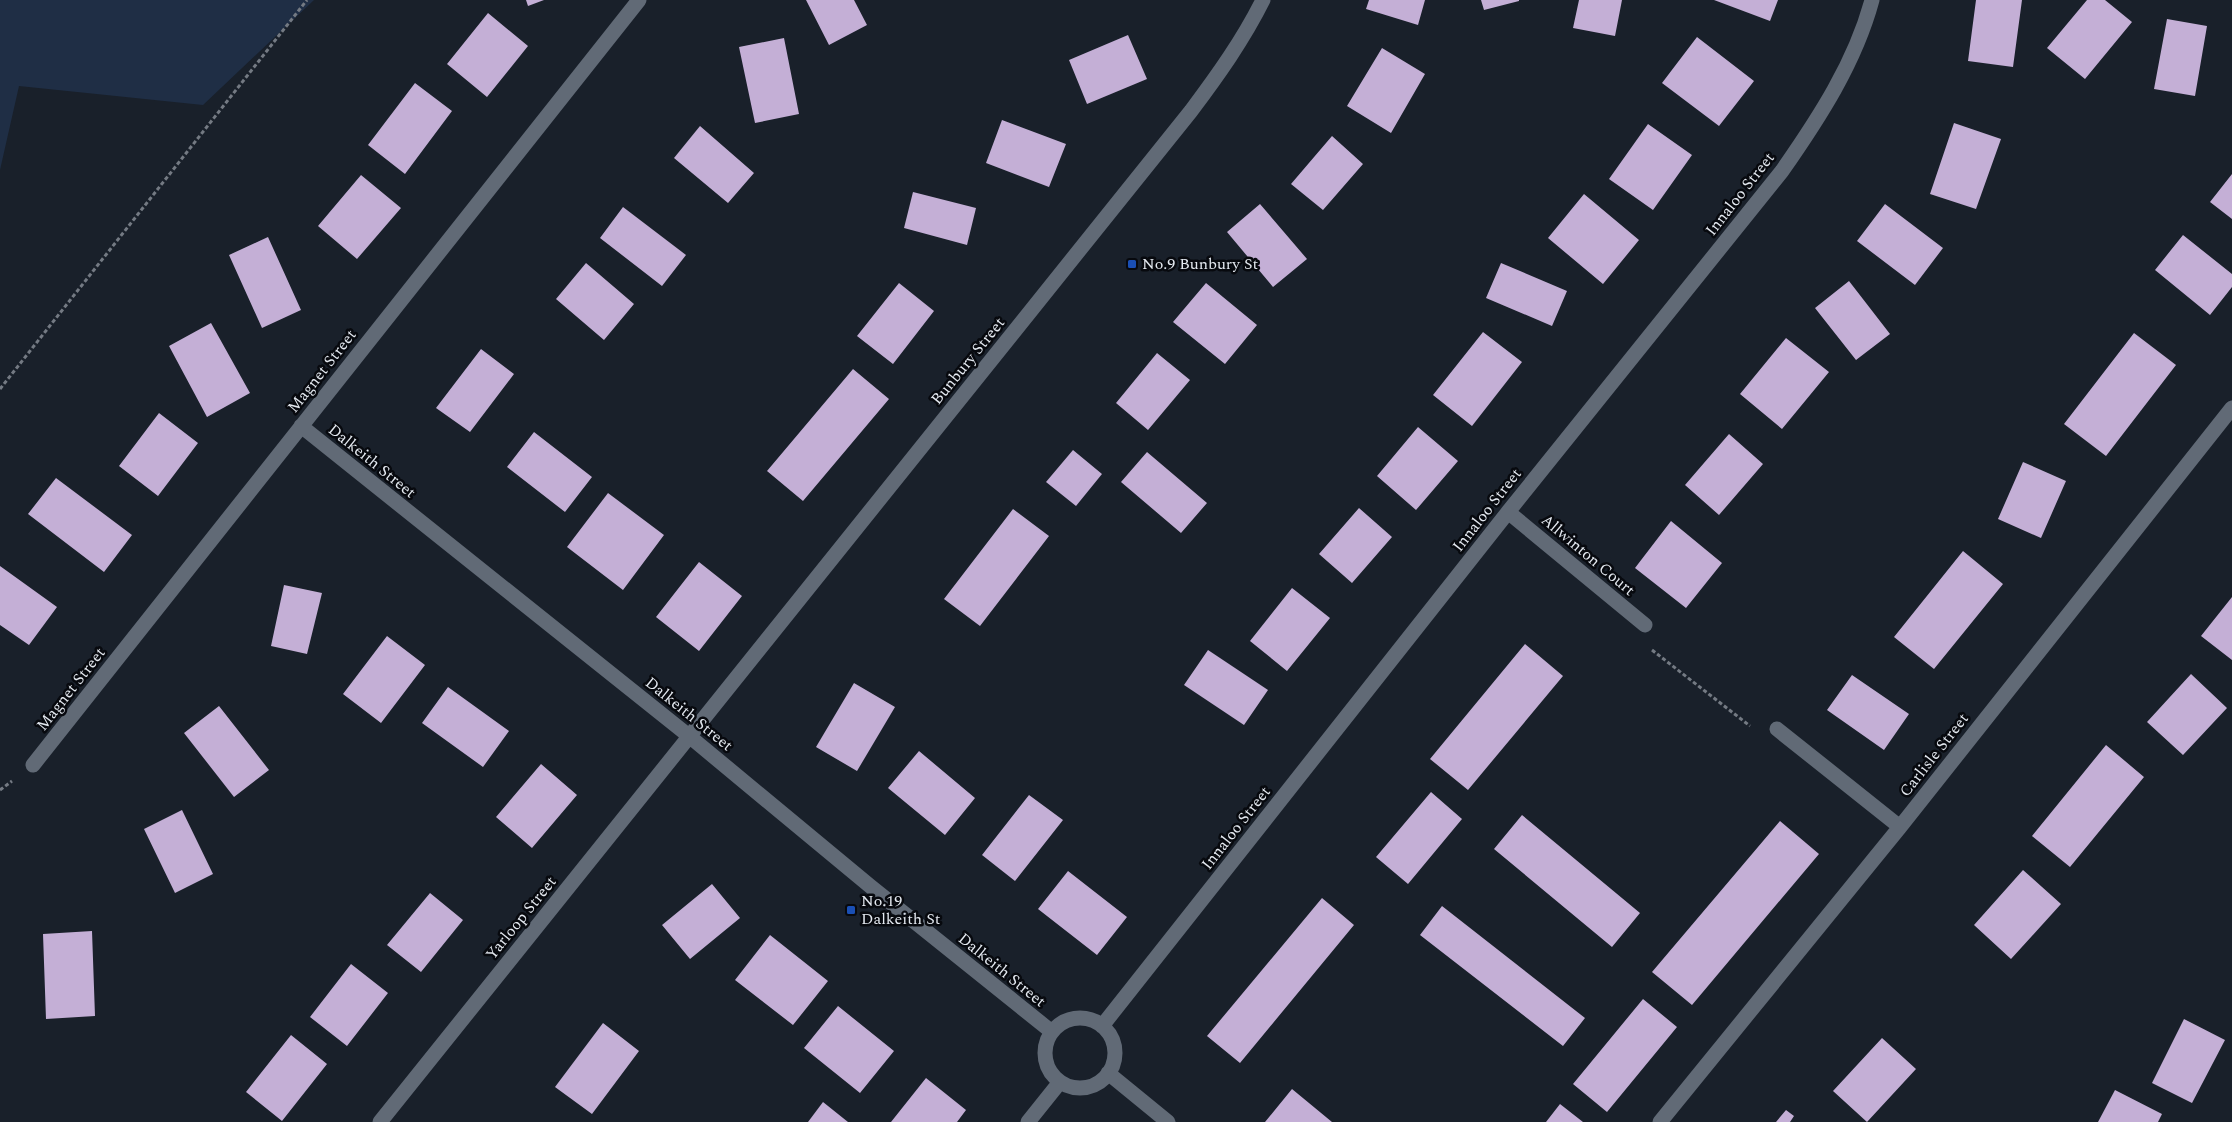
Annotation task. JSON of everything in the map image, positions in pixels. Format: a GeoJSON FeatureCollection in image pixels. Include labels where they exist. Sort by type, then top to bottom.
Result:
{"type":"FeatureCollection","features":[{"type":"Feature","properties":{"kind":"street","name":"Magnet Street"},"geometry":{"type":"LineString","coordinates":[[33,765],[639,0]]}},
{"type":"Feature","properties":{"kind":"street","name":"Bunbury Street"},"geometry":{"type":"LineString","coordinates":[[689,736],[1192,111],[1222,71],[1250,26],[1262,0]]}},
{"type":"Feature","properties":{"kind":"street","name":"Innaloo Street"},"geometry":{"type":"LineString","coordinates":[[1102,1026],[1508,512],[1782,171],[1820,117],[1846,68],[1867,19],[1872,0]]}},
{"type":"Feature","properties":{"kind":"street","name":"Carlisle Street"},"geometry":{"type":"LineString","coordinates":[[1660,1122],[1900,827],[2232,408]]}},
{"type":"Feature","properties":{"kind":"street","name":"Dalkeith Street"},"geometry":{"type":"LineString","coordinates":[[301,426],[689,736],[870,886],[1052,1032]]}},
{"type":"Feature","properties":{"kind":"street","name":"Allwinton Court"},"geometry":{"type":"LineString","coordinates":[[1508,512],[1645,625]]}},
{"type":"Feature","properties":{"kind":"street"},"geometry":{"type":"LineString","coordinates":[[1777,728],[1900,827]]}},
{"type":"Feature","properties":{"kind":"street","name":"Yarloop Street"},"geometry":{"type":"LineString","coordinates":[[380,1122],[689,736]]}},
{"type":"Feature","properties":{"kind":"street"},"geometry":{"type":"LineString","coordinates":[[1081,1018],[1092,1020],[1102,1026],[1110,1034],[1115,1046],[1115,1058],[1108,1073],[1094,1085],[1083,1088],[1071,1087],[1060,1082],[1052,1075],[1045,1053],[1047,1042],[1052,1032],[1070,1020],[1081,1018]]}},
{"type":"Feature","properties":{"kind":"street"},"geometry":{"type":"LineString","coordinates":[[1108,1073],[1168,1122]]}},
{"type":"Feature","properties":{"kind":"street"},"geometry":{"type":"LineString","coordinates":[[1028,1122],[1060,1082]]}},
{"type":"Feature","properties":{"kind":"path"},"geometry":{"type":"LineString","coordinates":[[0,389],[307,0]]}},
{"type":"Feature","properties":{"kind":"path"},"geometry":{"type":"LineString","coordinates":[[1651,649],[1752,728]]}},
{"type":"Feature","properties":{"kind":"shaded area"},"geometry":{"type":"Polygon","coordinates":[[[0,0],[314,0],[203,105],[19,86],[0,170],[0,0]]]}},
{"type":"Feature","properties":{"kind":"building"},"geometry":{"type":"Polygon","coordinates":[[[526,0],[544,0],[528,6],[526,0]]]}},
{"type":"Feature","properties":{"kind":"building"},"geometry":{"type":"Polygon","coordinates":[[[806,0],[854,0],[867,25],[829,45],[806,0]]]}},
{"type":"Feature","properties":{"kind":"building"},"geometry":{"type":"Polygon","coordinates":[[[1369,0],[1425,0],[1418,25],[1366,9],[1369,0]]]}},
{"type":"Feature","properties":{"kind":"building"},"geometry":{"type":"Polygon","coordinates":[[[1481,0],[1519,0],[1519,1],[1484,10],[1481,0]]]}},
{"type":"Feature","properties":{"kind":"building"},"geometry":{"type":"Polygon","coordinates":[[[1579,0],[1622,0],[1615,36],[1573,28],[1579,0]]]}},
{"type":"Feature","properties":{"kind":"building"},"geometry":{"type":"Polygon","coordinates":[[[1714,0],[1778,0],[1770,21],[1714,0]]]}},
{"type":"Feature","properties":{"kind":"building"},"geometry":{"type":"Polygon","coordinates":[[[1976,0],[2022,0],[2013,67],[1968,61],[1976,0]]]}},
{"type":"Feature","properties":{"kind":"building"},"geometry":{"type":"Polygon","coordinates":[[[2087,0],[2105,0],[2132,22],[2085,79],[2047,48],[2087,0]]]}},
{"type":"Feature","properties":{"kind":"building"},"geometry":{"type":"Polygon","coordinates":[[[488,13],[528,46],[487,97],[447,64],[488,13]]]}},
{"type":"Feature","properties":{"kind":"building"},"geometry":{"type":"Polygon","coordinates":[[[2167,19],[2207,26],[2195,96],[2154,89],[2167,19]]]}},
{"type":"Feature","properties":{"kind":"building"},"geometry":{"type":"Polygon","coordinates":[[[1128,35],[1147,79],[1087,104],[1069,60],[1128,35]]]}},
{"type":"Feature","properties":{"kind":"building"},"geometry":{"type":"Polygon","coordinates":[[[1697,37],[1754,81],[1719,126],[1662,83],[1697,37]]]}},
{"type":"Feature","properties":{"kind":"building"},"geometry":{"type":"Polygon","coordinates":[[[784,38],[799,114],[755,123],[739,47],[784,38]]]}},
{"type":"Feature","properties":{"kind":"building"},"geometry":{"type":"Polygon","coordinates":[[[1382,48],[1425,74],[1391,133],[1347,106],[1382,48]]]}},
{"type":"Feature","properties":{"kind":"building"},"geometry":{"type":"Polygon","coordinates":[[[415,83],[452,111],[405,174],[368,145],[415,83]]]}},
{"type":"Feature","properties":{"kind":"building"},"geometry":{"type":"Polygon","coordinates":[[[1002,120],[1066,144],[1049,187],[986,163],[1002,120]]]}},
{"type":"Feature","properties":{"kind":"building"},"geometry":{"type":"Polygon","coordinates":[[[1954,123],[2001,139],[1976,209],[1930,194],[1954,123]]]}},
{"type":"Feature","properties":{"kind":"building"},"geometry":{"type":"Polygon","coordinates":[[[1648,124],[1692,155],[1653,210],[1609,179],[1648,124]]]}},
{"type":"Feature","properties":{"kind":"building"},"geometry":{"type":"Polygon","coordinates":[[[700,126],[754,173],[728,203],[674,158],[700,126]]]}},
{"type":"Feature","properties":{"kind":"building"},"geometry":{"type":"Polygon","coordinates":[[[1332,136],[1363,164],[1323,210],[1291,184],[1332,136]]]}},
{"type":"Feature","properties":{"kind":"building"},"geometry":{"type":"Polygon","coordinates":[[[2232,174],[2232,219],[2210,202],[2232,174]]]}},
{"type":"Feature","properties":{"kind":"building"},"geometry":{"type":"Polygon","coordinates":[[[361,175],[401,208],[357,259],[318,226],[361,175]]]}},
{"type":"Feature","properties":{"kind":"building"},"geometry":{"type":"Polygon","coordinates":[[[913,192],[976,208],[967,245],[904,228],[913,192]]]}},
{"type":"Feature","properties":{"kind":"building"},"geometry":{"type":"Polygon","coordinates":[[[1584,194],[1639,240],[1603,284],[1548,238],[1584,194]]]}},
{"type":"Feature","properties":{"kind":"building"},"geometry":{"type":"Polygon","coordinates":[[[1260,204],[1307,259],[1273,287],[1227,232],[1260,204]]]}},
{"type":"Feature","properties":{"kind":"building"},"geometry":{"type":"Polygon","coordinates":[[[1885,204],[1943,248],[1915,285],[1857,241],[1885,204]]]}},
{"type":"Feature","properties":{"kind":"building"},"geometry":{"type":"Polygon","coordinates":[[[623,207],[686,255],[662,286],[600,238],[623,207]]]}},
{"type":"Feature","properties":{"kind":"building"},"geometry":{"type":"Polygon","coordinates":[[[2183,235],[2232,274],[2232,287],[2210,315],[2155,270],[2183,235]]]}},
{"type":"Feature","properties":{"kind":"building"},"geometry":{"type":"Polygon","coordinates":[[[268,237],[301,310],[262,328],[229,255],[268,237]]]}},
{"type":"Feature","properties":{"kind":"building"},"geometry":{"type":"Polygon","coordinates":[[[586,263],[634,304],[604,340],[556,299],[586,263]]]}},
{"type":"Feature","properties":{"kind":"building"},"geometry":{"type":"Polygon","coordinates":[[[1501,263],[1567,291],[1552,326],[1486,298],[1501,263]]]}},
{"type":"Feature","properties":{"kind":"building"},"geometry":{"type":"Polygon","coordinates":[[[1849,281],[1890,334],[1856,360],[1815,308],[1849,281]]]}},
{"type":"Feature","properties":{"kind":"building"},"geometry":{"type":"Polygon","coordinates":[[[899,283],[934,311],[893,364],[857,336],[899,283]]]}},
{"type":"Feature","properties":{"kind":"building"},"geometry":{"type":"Polygon","coordinates":[[[1206,283],[1257,325],[1225,364],[1173,322],[1206,283]]]}},
{"type":"Feature","properties":{"kind":"building"},"geometry":{"type":"Polygon","coordinates":[[[211,323],[250,393],[207,417],[169,346],[211,323]]]}},
{"type":"Feature","properties":{"kind":"building"},"geometry":{"type":"Polygon","coordinates":[[[1483,332],[1522,362],[1472,426],[1433,395],[1483,332]]]}},
{"type":"Feature","properties":{"kind":"building"},"geometry":{"type":"Polygon","coordinates":[[[2134,333],[2176,365],[2106,456],[2064,424],[2134,333]]]}},
{"type":"Feature","properties":{"kind":"building"},"geometry":{"type":"Polygon","coordinates":[[[1786,338],[1829,372],[1782,429],[1740,394],[1786,338]]]}},
{"type":"Feature","properties":{"kind":"building"},"geometry":{"type":"Polygon","coordinates":[[[481,349],[514,374],[470,432],[436,408],[481,349]]]}},
{"type":"Feature","properties":{"kind":"building"},"geometry":{"type":"Polygon","coordinates":[[[1157,353],[1190,380],[1148,430],[1116,403],[1157,353]]]}},
{"type":"Feature","properties":{"kind":"building"},"geometry":{"type":"Polygon","coordinates":[[[853,369],[889,399],[803,501],[767,471],[853,369]]]}},
{"type":"Feature","properties":{"kind":"building"},"geometry":{"type":"Polygon","coordinates":[[[159,413],[198,443],[158,496],[119,466],[159,413]]]}},
{"type":"Feature","properties":{"kind":"building"},"geometry":{"type":"Polygon","coordinates":[[[1418,427],[1458,461],[1416,510],[1377,476],[1418,427]]]}},
{"type":"Feature","properties":{"kind":"building"},"geometry":{"type":"Polygon","coordinates":[[[534,432],[592,477],[565,512],[507,467],[534,432]]]}},
{"type":"Feature","properties":{"kind":"building"},"geometry":{"type":"Polygon","coordinates":[[[1729,434],[1763,464],[1719,515],[1685,485],[1729,434]]]}},
{"type":"Feature","properties":{"kind":"building"},"geometry":{"type":"Polygon","coordinates":[[[1073,450],[1102,474],[1076,506],[1046,482],[1073,450]]]}},
{"type":"Feature","properties":{"kind":"building"},"geometry":{"type":"Polygon","coordinates":[[[1147,452],[1207,503],[1181,533],[1121,482],[1147,452]]]}},
{"type":"Feature","properties":{"kind":"building"},"geometry":{"type":"Polygon","coordinates":[[[2023,462],[2066,481],[2041,538],[1998,519],[2023,462]]]}},
{"type":"Feature","properties":{"kind":"building"},"geometry":{"type":"Polygon","coordinates":[[[56,478],[132,535],[104,572],[28,514],[56,478]]]}},
{"type":"Feature","properties":{"kind":"building"},"geometry":{"type":"Polygon","coordinates":[[[608,493],[664,535],[623,590],[567,547],[608,493]]]}},
{"type":"Feature","properties":{"kind":"building"},"geometry":{"type":"Polygon","coordinates":[[[1359,508],[1392,537],[1352,583],[1319,554],[1359,508]]]}},
{"type":"Feature","properties":{"kind":"building"},"geometry":{"type":"Polygon","coordinates":[[[1013,509],[1049,536],[980,626],[944,599],[1013,509]]]}},
{"type":"Feature","properties":{"kind":"building"},"geometry":{"type":"Polygon","coordinates":[[[1671,521],[1722,563],[1686,608],[1635,568],[1671,521]]]}},
{"type":"Feature","properties":{"kind":"building"},"geometry":{"type":"Polygon","coordinates":[[[1963,551],[2003,584],[1934,669],[1894,637],[1963,551]]]}},
{"type":"Feature","properties":{"kind":"building"},"geometry":{"type":"Polygon","coordinates":[[[699,562],[742,596],[699,651],[656,617],[699,562]]]}},
{"type":"Feature","properties":{"kind":"building"},"geometry":{"type":"Polygon","coordinates":[[[0,566],[57,607],[29,645],[0,625],[0,566]]]}},
{"type":"Feature","properties":{"kind":"building"},"geometry":{"type":"Polygon","coordinates":[[[284,585],[322,593],[307,654],[271,646],[284,585]]]}},
{"type":"Feature","properties":{"kind":"building"},"geometry":{"type":"Polygon","coordinates":[[[1292,588],[1330,618],[1287,671],[1250,641],[1292,588]]]}},
{"type":"Feature","properties":{"kind":"building"},"geometry":{"type":"Polygon","coordinates":[[[2232,597],[2232,660],[2201,636],[2232,597]]]}},
{"type":"Feature","properties":{"kind":"building"},"geometry":{"type":"Polygon","coordinates":[[[387,636],[425,665],[381,723],[343,694],[387,636]]]}},
{"type":"Feature","properties":{"kind":"building"},"geometry":{"type":"Polygon","coordinates":[[[1525,644],[1563,676],[1468,790],[1430,759],[1525,644]]]}},
{"type":"Feature","properties":{"kind":"building"},"geometry":{"type":"Polygon","coordinates":[[[1208,650],[1268,690],[1244,725],[1184,685],[1208,650]]]}},
{"type":"Feature","properties":{"kind":"building"},"geometry":{"type":"Polygon","coordinates":[[[2191,674],[2227,708],[2183,755],[2147,722],[2191,674]]]}},
{"type":"Feature","properties":{"kind":"building"},"geometry":{"type":"Polygon","coordinates":[[[1852,675],[1909,714],[1884,750],[1827,710],[1852,675]]]}},
{"type":"Feature","properties":{"kind":"building"},"geometry":{"type":"Polygon","coordinates":[[[854,683],[895,707],[857,771],[816,747],[854,683]]]}},
{"type":"Feature","properties":{"kind":"building"},"geometry":{"type":"Polygon","coordinates":[[[448,687],[509,731],[483,767],[422,723],[448,687]]]}},
{"type":"Feature","properties":{"kind":"building"},"geometry":{"type":"Polygon","coordinates":[[[219,706],[269,770],[234,797],[184,733],[219,706]]]}},
{"type":"Feature","properties":{"kind":"building"},"geometry":{"type":"Polygon","coordinates":[[[2106,745],[2144,777],[2070,867],[2032,836],[2106,745]]]}},
{"type":"Feature","properties":{"kind":"building"},"geometry":{"type":"Polygon","coordinates":[[[919,751],[975,798],[945,835],[888,788],[919,751]]]}},
{"type":"Feature","properties":{"kind":"building"},"geometry":{"type":"Polygon","coordinates":[[[541,764],[577,795],[532,848],[496,817],[541,764]]]}},
{"type":"Feature","properties":{"kind":"building"},"geometry":{"type":"Polygon","coordinates":[[[1431,792],[1462,819],[1408,884],[1376,857],[1431,792]]]}},
{"type":"Feature","properties":{"kind":"building"},"geometry":{"type":"Polygon","coordinates":[[[1029,795],[1063,820],[1015,881],[982,855],[1029,795]]]}},
{"type":"Feature","properties":{"kind":"building"},"geometry":{"type":"Polygon","coordinates":[[[182,810],[213,874],[175,893],[144,829],[182,810]]]}},
{"type":"Feature","properties":{"kind":"building"},"geometry":{"type":"Polygon","coordinates":[[[1522,815],[1640,913],[1612,947],[1494,849],[1522,815]]]}},
{"type":"Feature","properties":{"kind":"building"},"geometry":{"type":"Polygon","coordinates":[[[1780,821],[1819,854],[1692,1005],[1652,972],[1780,821]]]}},
{"type":"Feature","properties":{"kind":"building"},"geometry":{"type":"Polygon","coordinates":[[[2023,870],[2061,904],[2011,959],[1974,925],[2023,870]]]}},
{"type":"Feature","properties":{"kind":"building"},"geometry":{"type":"Polygon","coordinates":[[[1068,871],[1127,917],[1097,955],[1038,909],[1068,871]]]}},
{"type":"Feature","properties":{"kind":"building"},"geometry":{"type":"Polygon","coordinates":[[[712,884],[740,918],[690,959],[662,925],[712,884]]]}},
{"type":"Feature","properties":{"kind":"building"},"geometry":{"type":"Polygon","coordinates":[[[430,893],[463,920],[421,972],[387,945],[430,893]]]}},
{"type":"Feature","properties":{"kind":"building"},"geometry":{"type":"Polygon","coordinates":[[[1322,898],[1354,925],[1240,1063],[1207,1036],[1322,898]]]}},
{"type":"Feature","properties":{"kind":"building"},"geometry":{"type":"Polygon","coordinates":[[[1442,906],[1585,1018],[1563,1046],[1420,935],[1442,906]]]}},
{"type":"Feature","properties":{"kind":"building"},"geometry":{"type":"Polygon","coordinates":[[[92,931],[95,1016],[46,1019],[43,934],[92,931]]]}},
{"type":"Feature","properties":{"kind":"building"},"geometry":{"type":"Polygon","coordinates":[[[770,935],[828,981],[793,1025],[735,980],[770,935]]]}},
{"type":"Feature","properties":{"kind":"building"},"geometry":{"type":"Polygon","coordinates":[[[351,964],[388,993],[347,1046],[310,1017],[351,964]]]}},
{"type":"Feature","properties":{"kind":"building"},"geometry":{"type":"Polygon","coordinates":[[[1643,999],[1677,1027],[1607,1112],[1573,1084],[1643,999]]]}},
{"type":"Feature","properties":{"kind":"building"},"geometry":{"type":"Polygon","coordinates":[[[838,1006],[894,1051],[860,1093],[804,1048],[838,1006]]]}},
{"type":"Feature","properties":{"kind":"building"},"geometry":{"type":"Polygon","coordinates":[[[2184,1019],[2225,1040],[2192,1103],[2152,1083],[2184,1019]]]}},
{"type":"Feature","properties":{"kind":"building"},"geometry":{"type":"Polygon","coordinates":[[[603,1023],[639,1051],[592,1114],[555,1087],[603,1023]]]}},
{"type":"Feature","properties":{"kind":"building"},"geometry":{"type":"Polygon","coordinates":[[[291,1035],[327,1064],[282,1121],[246,1092],[291,1035]]]}},
{"type":"Feature","properties":{"kind":"building"},"geometry":{"type":"Polygon","coordinates":[[[1882,1038],[1916,1069],[1867,1122],[1833,1091],[1882,1038]]]}},
{"type":"Feature","properties":{"kind":"building"},"geometry":{"type":"Polygon","coordinates":[[[926,1078],[966,1110],[957,1122],[891,1122],[926,1078]]]}},
{"type":"Feature","properties":{"kind":"building"},"geometry":{"type":"Polygon","coordinates":[[[1292,1089],[1332,1122],[1265,1122],[1292,1089]]]}},
{"type":"Feature","properties":{"kind":"building"},"geometry":{"type":"Polygon","coordinates":[[[2115,1090],[2162,1114],[2158,1122],[2098,1122],[2115,1090]]]}},
{"type":"Feature","properties":{"kind":"building"},"geometry":{"type":"Polygon","coordinates":[[[823,1102],[848,1122],[808,1122],[823,1102]]]}},
{"type":"Feature","properties":{"kind":"building"},"geometry":{"type":"Polygon","coordinates":[[[1560,1104],[1583,1122],[1546,1122],[1560,1104]]]}},
{"type":"Feature","properties":{"kind":"building"},"geometry":{"type":"Polygon","coordinates":[[[1786,1110],[1794,1116],[1790,1122],[1776,1122],[1786,1110]]]}},
{"type":"Feature","properties":{"kind":"place","name":"No.9 Bunbury St"},"geometry":{"type":"Point","coordinates":[1132,264]}},
{"type":"Feature","properties":{"kind":"place","name":"No.19 Dalkeith St"},"geometry":{"type":"Point","coordinates":[851,910]}}]}
